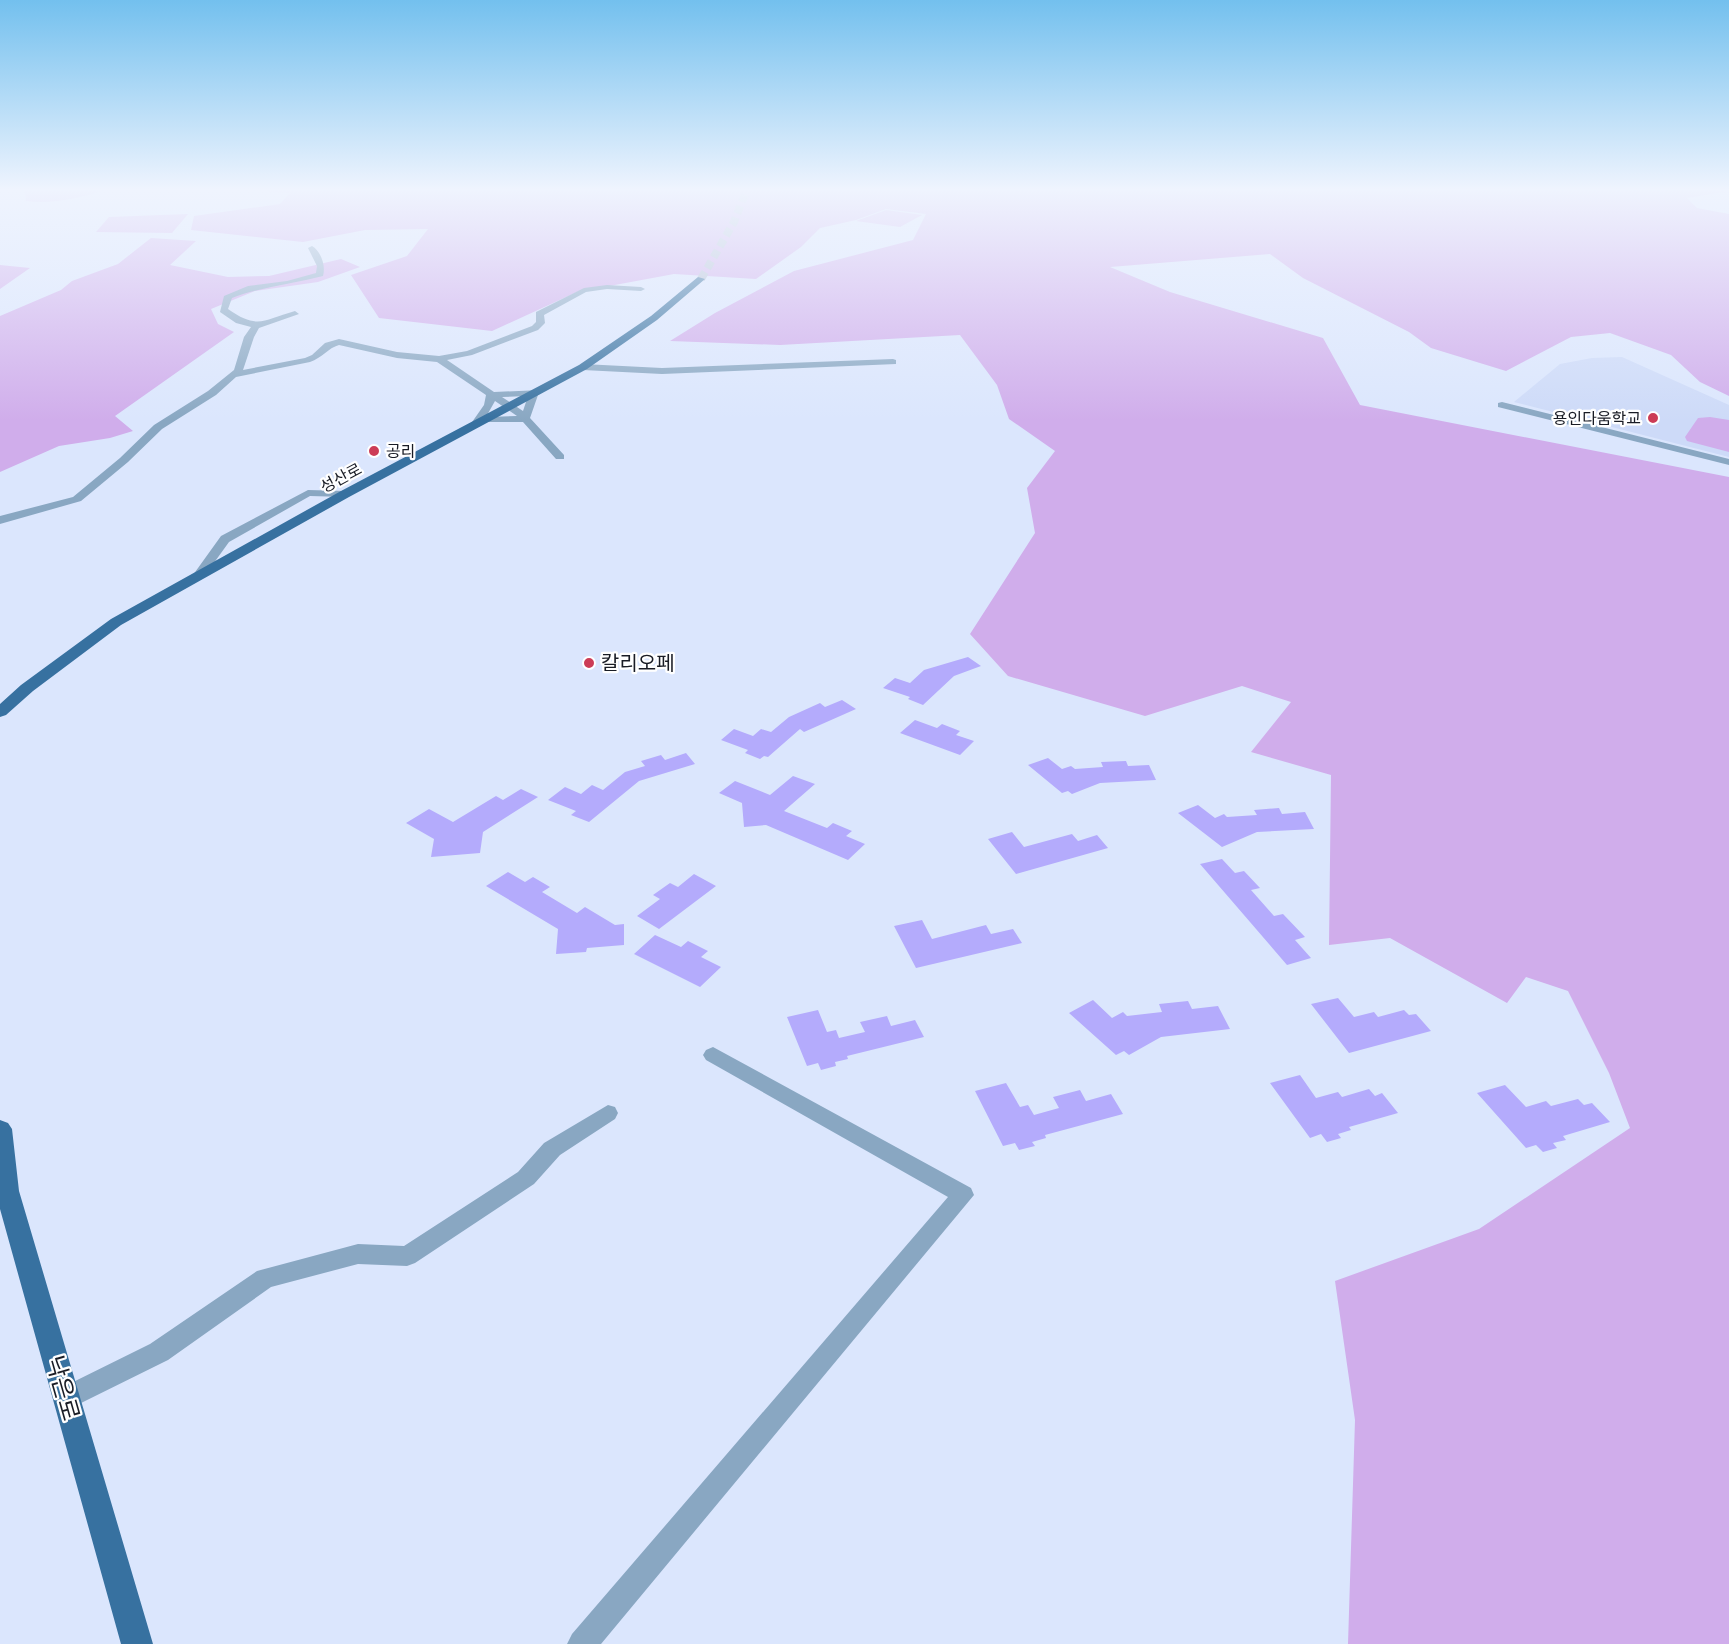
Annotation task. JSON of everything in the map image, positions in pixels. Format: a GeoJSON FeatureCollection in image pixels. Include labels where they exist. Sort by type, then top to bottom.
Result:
{"type":"FeatureCollection","features":[{"type":"Feature","properties":{"kind":"main road","name":"성산로"},"geometry":{"type":"LineString","coordinates":[[0,712],[27,688],[117,622],[345,494],[583,367],[656,316],[685,294],[700,279]]}},
{"type":"Feature","properties":{"kind":"main road","name":"낙은로"},"geometry":{"type":"LineString","coordinates":[[0,1129],[7,1191],[137,1644]]}},
{"type":"Feature","properties":{"kind":"street"},"geometry":{"type":"LineString","coordinates":[[295,314],[256,326],[239,321],[223,310],[228,296],[251,288],[288,283],[320,274],[321,268]]}},
{"type":"Feature","properties":{"kind":"street"},"geometry":{"type":"LineString","coordinates":[[234,375],[307,360],[315,357],[328,345],[339,342],[397,356],[439,359],[469,353],[535,328],[541,323],[539,314],[584,290],[607,287],[641,289]]}},
{"type":"Feature","properties":{"kind":"street"},"geometry":{"type":"LineString","coordinates":[[0,520],[77,499],[124,460],[158,427],[212,393],[234,375],[238,371],[245,345],[256,326]]}},
{"type":"Feature","properties":{"kind":"street"},"geometry":{"type":"LineString","coordinates":[[439,359],[525,419],[560,457]]}},
{"type":"Feature","properties":{"kind":"street"},"geometry":{"type":"LineString","coordinates":[[583,367],[662,371],[892,362]]}},
{"type":"Feature","properties":{"kind":"street"},"geometry":{"type":"LineString","coordinates":[[491,395],[535,393],[525,419]]}},
{"type":"Feature","properties":{"kind":"street"},"geometry":{"type":"LineString","coordinates":[[480,423],[491,395]]}},
{"type":"Feature","properties":{"kind":"street"},"geometry":{"type":"LineString","coordinates":[[1502,405],[1729,462]]}},
{"type":"Feature","properties":{"kind":"street"},"geometry":{"type":"LineString","coordinates":[[480,423],[525,419]]}},
{"type":"Feature","properties":{"kind":"street"},"geometry":{"type":"LineString","coordinates":[[199,575],[225,539],[308,494],[345,494]]}},
{"type":"Feature","properties":{"kind":"street"},"geometry":{"type":"LineString","coordinates":[[582,1644],[963,1194],[713,1055]]}},
{"type":"Feature","properties":{"kind":"street"},"geometry":{"type":"LineString","coordinates":[[66,1398],[159,1352],[265,1278],[358,1254],[407,1256],[526,1178],[552,1149],[608,1113]]}},
{"type":"Feature","properties":{"kind":"shaded area"},"geometry":{"type":"Polygon","coordinates":[[[0,268],[30,268],[0,289],[0,268]]]}},
{"type":"Feature","properties":{"kind":"shaded area"},"geometry":{"type":"Polygon","coordinates":[[[108,268],[183,268],[228,277],[269,276],[304,268],[358,268],[318,282],[255,291],[211,309],[218,324],[234,332],[115,416],[133,431],[110,438],[59,446],[0,472],[0,316],[61,290],[72,281],[108,268]]]}},
{"type":"Feature","properties":{"kind":"shaded area"},"geometry":{"type":"Polygon","coordinates":[[[372,268],[772,268],[756,279],[674,274],[577,292],[492,331],[379,318],[351,275],[372,268]]]}},
{"type":"Feature","properties":{"kind":"shaded area"},"geometry":{"type":"Polygon","coordinates":[[[807,268],[1112,268],[1170,292],[1323,338],[1360,405],[1729,477],[1729,1644],[1348,1644],[1355,1420],[1335,1281],[1479,1229],[1630,1128],[1609,1073],[1568,991],[1526,977],[1507,1003],[1390,938],[1329,945],[1331,775],[1251,752],[1291,702],[1242,686],[1145,716],[1008,676],[970,634],[1035,533],[1027,488],[1055,451],[1009,419],[997,385],[960,335],[780,345],[670,341],[715,313],[794,271],[807,268]]]}},
{"type":"Feature","properties":{"kind":"shaded area"},"geometry":{"type":"Polygon","coordinates":[[[1289,268],[1729,268],[1729,396],[1700,382],[1671,355],[1610,333],[1571,337],[1506,371],[1431,348],[1409,332],[1303,278],[1289,268]]]}},
{"type":"Feature","properties":{"kind":"shaded area","name":"용인다움학교"},"geometry":{"type":"Polygon","coordinates":[[[1622,357],[1729,405],[1729,457],[1514,402],[1560,364],[1592,358],[1622,357]]]}},
{"type":"Feature","properties":{"kind":"shaded area"},"geometry":{"type":"Polygon","coordinates":[[[1698,418],[1729,420],[1729,452],[1687,441],[1685,437],[1698,418]]]}},
{"type":"Feature","properties":{"kind":"building"},"geometry":{"type":"Polygon","coordinates":[[[968,657],[981,666],[954,676],[923,705],[908,699],[910,697],[883,688],[895,678],[910,683],[924,670],[968,657]]]}},
{"type":"Feature","properties":{"kind":"building"},"geometry":{"type":"Polygon","coordinates":[[[842,700],[856,709],[804,732],[800,729],[768,757],[764,756],[760,759],[745,753],[748,750],[721,740],[734,729],[753,736],[761,729],[771,732],[789,717],[820,703],[825,707],[842,700]]]}},
{"type":"Feature","properties":{"kind":"building"},"geometry":{"type":"Polygon","coordinates":[[[915,720],[937,728],[942,724],[960,731],[956,735],[974,741],[960,755],[900,733],[915,720]]]}},
{"type":"Feature","properties":{"kind":"building"},"geometry":{"type":"Polygon","coordinates":[[[686,753],[695,764],[639,781],[589,822],[571,815],[576,811],[548,800],[565,787],[581,794],[592,785],[603,790],[625,772],[645,766],[641,761],[661,755],[665,760],[686,753]]]}},
{"type":"Feature","properties":{"kind":"building"},"geometry":{"type":"Polygon","coordinates":[[[1048,758],[1062,769],[1071,766],[1075,769],[1103,767],[1101,762],[1126,761],[1128,766],[1149,765],[1156,780],[1100,783],[1072,794],[1068,791],[1062,793],[1028,765],[1048,758]]]}},
{"type":"Feature","properties":{"kind":"building"},"geometry":{"type":"Polygon","coordinates":[[[793,776],[815,784],[784,811],[827,828],[833,823],[852,831],[846,836],[865,844],[848,860],[766,825],[744,827],[742,803],[719,793],[735,781],[770,795],[793,776]]]}},
{"type":"Feature","properties":{"kind":"building"},"geometry":{"type":"Polygon","coordinates":[[[521,789],[538,797],[483,832],[480,853],[431,857],[434,839],[406,823],[429,809],[453,822],[496,796],[503,800],[521,789]]]}},
{"type":"Feature","properties":{"kind":"building"},"geometry":{"type":"Polygon","coordinates":[[[1198,805],[1215,818],[1224,814],[1227,817],[1257,815],[1254,810],[1279,808],[1282,814],[1305,812],[1314,829],[1257,832],[1222,847],[1178,813],[1198,805]]]}},
{"type":"Feature","properties":{"kind":"building"},"geometry":{"type":"Polygon","coordinates":[[[1012,832],[1024,847],[1072,834],[1078,841],[1097,835],[1108,848],[1016,874],[988,839],[1012,832]]]}},
{"type":"Feature","properties":{"kind":"building"},"geometry":{"type":"Polygon","coordinates":[[[1222,859],[1235,873],[1244,871],[1260,888],[1251,890],[1274,916],[1283,914],[1305,937],[1295,940],[1311,958],[1287,965],[1200,864],[1222,859]]]}},
{"type":"Feature","properties":{"kind":"building"},"geometry":{"type":"Polygon","coordinates":[[[508,872],[525,882],[533,877],[550,887],[542,892],[577,913],[585,907],[615,925],[624,924],[624,945],[587,948],[586,952],[556,954],[558,929],[486,886],[508,872]]]}},
{"type":"Feature","properties":{"kind":"building"},"geometry":{"type":"Polygon","coordinates":[[[694,874],[716,886],[659,929],[637,916],[660,899],[653,895],[670,883],[678,887],[694,874]]]}},
{"type":"Feature","properties":{"kind":"building"},"geometry":{"type":"Polygon","coordinates":[[[922,920],[932,939],[986,925],[991,934],[1013,929],[1022,943],[916,968],[894,926],[922,920]]]}},
{"type":"Feature","properties":{"kind":"building"},"geometry":{"type":"Polygon","coordinates":[[[655,935],[681,947],[688,941],[708,951],[701,957],[721,967],[700,987],[634,954],[655,935]]]}},
{"type":"Feature","properties":{"kind":"building"},"geometry":{"type":"Polygon","coordinates":[[[1338,998],[1354,1017],[1374,1012],[1378,1017],[1404,1010],[1409,1015],[1416,1014],[1431,1031],[1349,1053],[1311,1004],[1338,998]]]}},
{"type":"Feature","properties":{"kind":"building"},"geometry":{"type":"Polygon","coordinates":[[[1093,1000],[1112,1018],[1123,1012],[1127,1016],[1162,1012],[1159,1004],[1188,1001],[1192,1009],[1218,1006],[1230,1029],[1161,1037],[1129,1055],[1124,1051],[1116,1055],[1069,1013],[1093,1000]]]}},
{"type":"Feature","properties":{"kind":"building"},"geometry":{"type":"Polygon","coordinates":[[[818,1010],[827,1032],[836,1030],[839,1038],[865,1032],[860,1022],[887,1016],[891,1026],[915,1020],[924,1037],[847,1056],[848,1059],[835,1062],[836,1066],[821,1070],[818,1063],[807,1066],[787,1017],[818,1010]]]}},
{"type":"Feature","properties":{"kind":"building"},"geometry":{"type":"Polygon","coordinates":[[[1300,1075],[1316,1098],[1338,1092],[1342,1097],[1369,1089],[1375,1096],[1382,1093],[1398,1113],[1349,1127],[1351,1130],[1338,1134],[1341,1138],[1327,1142],[1321,1134],[1310,1138],[1270,1083],[1300,1075]]]}},
{"type":"Feature","properties":{"kind":"building"},"geometry":{"type":"Polygon","coordinates":[[[1006,1083],[1020,1107],[1028,1105],[1034,1115],[1059,1108],[1053,1097],[1080,1090],[1086,1101],[1111,1094],[1123,1114],[1045,1135],[1046,1138],[1032,1142],[1035,1146],[1019,1150],[1015,1143],[1003,1146],[975,1091],[1006,1083]]]}},
{"type":"Feature","properties":{"kind":"building"},"geometry":{"type":"Polygon","coordinates":[[[1505,1085],[1526,1107],[1546,1101],[1551,1106],[1578,1099],[1584,1105],[1592,1103],[1610,1122],[1563,1136],[1566,1140],[1553,1143],[1557,1148],[1543,1152],[1536,1145],[1526,1148],[1477,1093],[1505,1085]]]}},
{"type":"Feature","properties":{"kind":"tunnel"},"geometry":{"type":"LineString","coordinates":[[701,279],[708,268]]}},
{"type":"Feature","properties":{"kind":"place","name":"용인다움학교"},"geometry":{"type":"Point","coordinates":[1653,418]}},
{"type":"Feature","properties":{"kind":"place","name":"공리"},"geometry":{"type":"Point","coordinates":[374,451]}},
{"type":"Feature","properties":{"kind":"place","name":"칼리오페"},"geometry":{"type":"Point","coordinates":[589,663]}}]}
